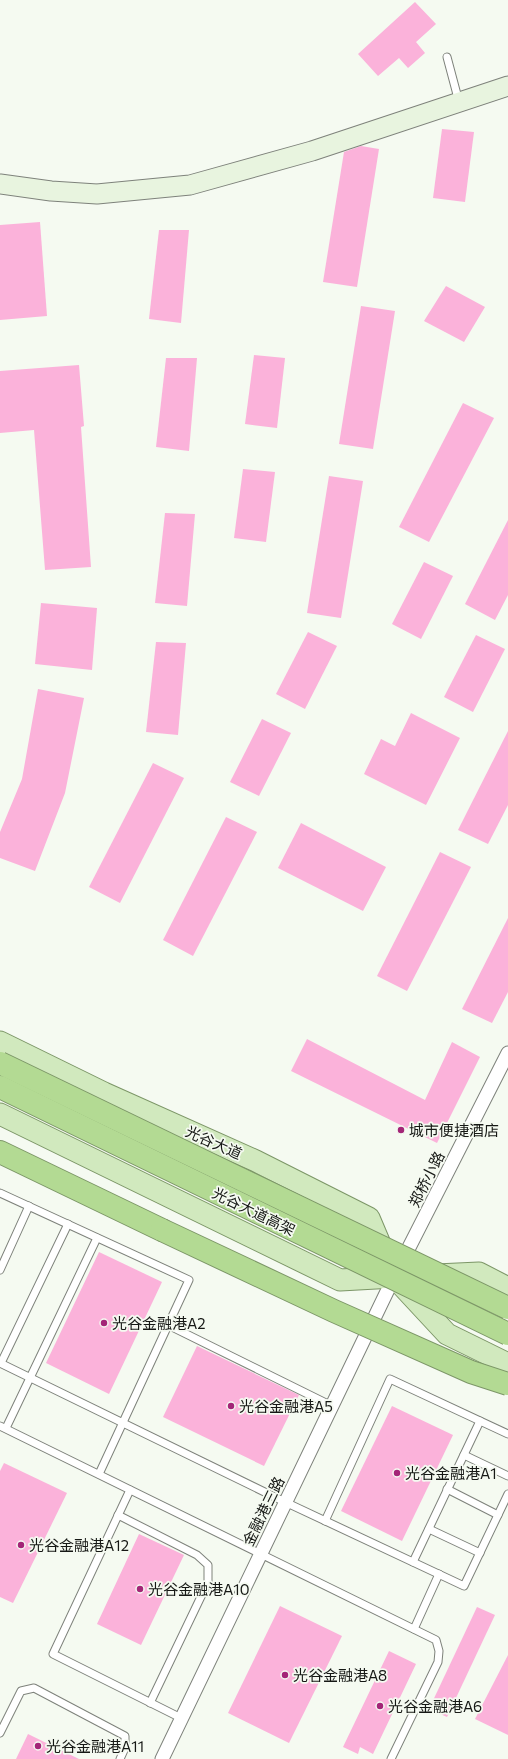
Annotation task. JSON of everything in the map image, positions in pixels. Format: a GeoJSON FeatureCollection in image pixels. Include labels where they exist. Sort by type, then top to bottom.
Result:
{"type":"FeatureCollection","features":[{"type":"Feature","properties":{"kind":"highway","name":"光谷大道高架"},"geometry":{"type":"LineString","coordinates":[[0,1063],[508,1308]]}},
{"type":"Feature","properties":{"kind":"highway","name":"光谷大道高架"},"geometry":{"type":"LineString","coordinates":[[0,1087],[508,1334]]}},
{"type":"Feature","properties":{"kind":"highway"},"geometry":{"type":"LineString","coordinates":[[0,1152],[348,1317],[471,1372],[508,1384]]}},
{"type":"Feature","properties":{"kind":"main road","name":"光谷大道"},"geometry":{"type":"LineString","coordinates":[[0,1042],[104,1093],[256,1161],[369,1218],[394,1277],[447,1334],[508,1364]]}},
{"type":"Feature","properties":{"kind":"main road"},"geometry":{"type":"LineString","coordinates":[[0,1114],[340,1280],[479,1273],[508,1288]]}},
{"type":"Feature","properties":{"kind":"street"},"geometry":{"type":"LineString","coordinates":[[0,184],[50,191],[97,194],[190,185],[312,151],[508,86]]}},
{"type":"Feature","properties":{"kind":"street","name":"郑桥小路"},"geometry":{"type":"LineString","coordinates":[[394,1277],[508,1053]]}},
{"type":"Feature","properties":{"kind":"street","name":"金融港三路"},"geometry":{"type":"LineString","coordinates":[[162,1759],[394,1277]]}},
{"type":"Feature","properties":{"kind":"lane"},"geometry":{"type":"LineString","coordinates":[[447,57],[459,102]]}},
{"type":"Feature","properties":{"kind":"lane"},"geometry":{"type":"LineString","coordinates":[[0,1193],[189,1280],[99,1474]]}},
{"type":"Feature","properties":{"kind":"lane"},"geometry":{"type":"LineString","coordinates":[[0,1270],[29,1206]]}},
{"type":"Feature","properties":{"kind":"lane"},"geometry":{"type":"LineString","coordinates":[[68,1224],[0,1363],[285,1502],[464,1586],[508,1494]]}},
{"type":"Feature","properties":{"kind":"lane"},"geometry":{"type":"LineString","coordinates":[[98,1238],[31,1378],[3,1427],[436,1640],[440,1651],[438,1662],[391,1759]]}},
{"type":"Feature","properties":{"kind":"lane"},"geometry":{"type":"LineString","coordinates":[[168,1325],[332,1406]]}},
{"type":"Feature","properties":{"kind":"lane"},"geometry":{"type":"LineString","coordinates":[[325,1521],[390,1379],[508,1434]]}},
{"type":"Feature","properties":{"kind":"lane"},"geometry":{"type":"LineString","coordinates":[[413,1562],[480,1421]]}},
{"type":"Feature","properties":{"kind":"lane"},"geometry":{"type":"LineString","coordinates":[[464,1456],[508,1476]]}},
{"type":"Feature","properties":{"kind":"lane"},"geometry":{"type":"LineString","coordinates":[[448,1489],[498,1515]]}},
{"type":"Feature","properties":{"kind":"lane"},"geometry":{"type":"LineString","coordinates":[[130,1490],[53,1654],[181,1718]]}},
{"type":"Feature","properties":{"kind":"lane"},"geometry":{"type":"LineString","coordinates":[[118,1515],[197,1555],[208,1565],[208,1582],[150,1703]]}},
{"type":"Feature","properties":{"kind":"lane"},"geometry":{"type":"LineString","coordinates":[[428,1529],[480,1553]]}},
{"type":"Feature","properties":{"kind":"lane"},"geometry":{"type":"LineString","coordinates":[[414,1629],[439,1574]]}},
{"type":"Feature","properties":{"kind":"lane"},"geometry":{"type":"LineString","coordinates":[[0,1733],[21,1691],[34,1688],[125,1736],[125,1748],[120,1759]]}},
{"type":"Feature","properties":{"kind":"building"},"geometry":{"type":"Polygon","coordinates":[[[415,2],[436,24],[416,42],[425,53],[408,68],[399,58],[378,76],[358,54],[415,2]]]}},
{"type":"Feature","properties":{"kind":"building"},"geometry":{"type":"Polygon","coordinates":[[[442,129],[474,132],[465,202],[433,198],[442,129]]]}},
{"type":"Feature","properties":{"kind":"building"},"geometry":{"type":"Polygon","coordinates":[[[361,146],[379,149],[357,287],[323,282],[344,152],[361,146]]]}},
{"type":"Feature","properties":{"kind":"building"},"geometry":{"type":"Polygon","coordinates":[[[40,222],[47,316],[0,320],[0,225],[40,222]]]}},
{"type":"Feature","properties":{"kind":"building"},"geometry":{"type":"Polygon","coordinates":[[[159,230],[189,230],[181,323],[149,319],[159,230]]]}},
{"type":"Feature","properties":{"kind":"building"},"geometry":{"type":"Polygon","coordinates":[[[446,286],[485,307],[464,342],[424,321],[446,286]]]}},
{"type":"Feature","properties":{"kind":"building"},"geometry":{"type":"Polygon","coordinates":[[[361,306],[395,311],[373,449],[339,444],[361,306]]]}},
{"type":"Feature","properties":{"kind":"building"},"geometry":{"type":"Polygon","coordinates":[[[254,355],[285,358],[277,428],[245,424],[254,355]]]}},
{"type":"Feature","properties":{"kind":"building"},"geometry":{"type":"Polygon","coordinates":[[[166,358],[197,358],[189,451],[156,447],[166,358]]]}},
{"type":"Feature","properties":{"kind":"building"},"geometry":{"type":"Polygon","coordinates":[[[79,365],[84,426],[81,427],[91,567],[45,570],[34,430],[0,433],[0,371],[79,365]]]}},
{"type":"Feature","properties":{"kind":"building"},"geometry":{"type":"Polygon","coordinates":[[[463,403],[494,418],[429,542],[399,527],[463,403]]]}},
{"type":"Feature","properties":{"kind":"building"},"geometry":{"type":"Polygon","coordinates":[[[243,469],[275,472],[266,542],[234,538],[243,469]]]}},
{"type":"Feature","properties":{"kind":"building"},"geometry":{"type":"Polygon","coordinates":[[[329,476],[363,481],[341,618],[307,613],[329,476]]]}},
{"type":"Feature","properties":{"kind":"building"},"geometry":{"type":"Polygon","coordinates":[[[165,513],[195,514],[187,606],[155,603],[165,513]]]}},
{"type":"Feature","properties":{"kind":"building"},"geometry":{"type":"Polygon","coordinates":[[[508,520],[508,595],[495,620],[465,604],[508,520]]]}},
{"type":"Feature","properties":{"kind":"building"},"geometry":{"type":"Polygon","coordinates":[[[424,562],[453,576],[421,639],[392,624],[424,562]]]}},
{"type":"Feature","properties":{"kind":"building"},"geometry":{"type":"Polygon","coordinates":[[[41,603],[97,608],[92,670],[35,664],[41,603]]]}},
{"type":"Feature","properties":{"kind":"building"},"geometry":{"type":"Polygon","coordinates":[[[308,632],[337,646],[305,709],[276,694],[308,632]]]}},
{"type":"Feature","properties":{"kind":"building"},"geometry":{"type":"Polygon","coordinates":[[[476,635],[505,649],[473,712],[444,697],[476,635]]]}},
{"type":"Feature","properties":{"kind":"building"},"geometry":{"type":"Polygon","coordinates":[[[156,642],[186,643],[178,735],[146,732],[156,642]]]}},
{"type":"Feature","properties":{"kind":"building"},"geometry":{"type":"Polygon","coordinates":[[[38,689],[84,698],[65,793],[35,871],[0,858],[0,832],[22,779],[38,689]]]}},
{"type":"Feature","properties":{"kind":"building"},"geometry":{"type":"Polygon","coordinates":[[[411,713],[460,738],[426,805],[364,774],[381,739],[395,746],[411,713]]]}},
{"type":"Feature","properties":{"kind":"building"},"geometry":{"type":"Polygon","coordinates":[[[262,719],[291,733],[259,796],[230,782],[262,719]]]}},
{"type":"Feature","properties":{"kind":"building"},"geometry":{"type":"Polygon","coordinates":[[[508,731],[508,805],[488,844],[458,830],[508,731]]]}},
{"type":"Feature","properties":{"kind":"building"},"geometry":{"type":"Polygon","coordinates":[[[153,763],[184,778],[120,903],[89,887],[153,763]]]}},
{"type":"Feature","properties":{"kind":"building"},"geometry":{"type":"Polygon","coordinates":[[[226,817],[257,832],[193,956],[163,940],[226,817]]]}},
{"type":"Feature","properties":{"kind":"building"},"geometry":{"type":"Polygon","coordinates":[[[301,823],[386,867],[363,911],[278,868],[301,823]]]}},
{"type":"Feature","properties":{"kind":"building"},"geometry":{"type":"Polygon","coordinates":[[[440,852],[471,867],[407,991],[377,976],[440,852]]]}},
{"type":"Feature","properties":{"kind":"building"},"geometry":{"type":"Polygon","coordinates":[[[508,918],[508,992],[492,1023],[462,1009],[508,918]]]}},
{"type":"Feature","properties":{"kind":"building"},"geometry":{"type":"Polygon","coordinates":[[[307,1039],[425,1100],[452,1042],[480,1057],[437,1143],[291,1071],[307,1039]]]}},
{"type":"Feature","properties":{"kind":"building","name":"光谷金融港A2"},"geometry":{"type":"Polygon","coordinates":[[[99,1252],[162,1282],[109,1394],[46,1363],[99,1252]]]}},
{"type":"Feature","properties":{"kind":"building","name":"光谷金融港A5"},"geometry":{"type":"Polygon","coordinates":[[[197,1346],[299,1395],[264,1466],[163,1417],[197,1346]]]}},
{"type":"Feature","properties":{"kind":"building","name":"光谷金融港A1"},"geometry":{"type":"Polygon","coordinates":[[[392,1406],[453,1435],[402,1541],[341,1511],[392,1406]]]}},
{"type":"Feature","properties":{"kind":"building","name":"光谷金融港A12"},"geometry":{"type":"Polygon","coordinates":[[[4,1463],[67,1493],[13,1603],[0,1597],[0,1471],[4,1463]]]}},
{"type":"Feature","properties":{"kind":"building","name":"光谷金融港A10"},"geometry":{"type":"Polygon","coordinates":[[[139,1534],[184,1555],[141,1645],[97,1624],[139,1534]]]}},
{"type":"Feature","properties":{"kind":"building","name":"光谷金融港A8"},"geometry":{"type":"Polygon","coordinates":[[[280,1606],[342,1636],[289,1743],[228,1713],[280,1606]]]}},
{"type":"Feature","properties":{"kind":"building"},"geometry":{"type":"Polygon","coordinates":[[[477,1607],[495,1615],[447,1717],[429,1709],[477,1607]]]}},
{"type":"Feature","properties":{"kind":"building","name":"光谷金融港A6"},"geometry":{"type":"Polygon","coordinates":[[[389,1651],[416,1664],[373,1754],[360,1747],[358,1754],[343,1747],[389,1651]]]}},
{"type":"Feature","properties":{"kind":"building"},"geometry":{"type":"Polygon","coordinates":[[[508,1655],[508,1735],[475,1719],[508,1655]]]}},
{"type":"Feature","properties":{"kind":"building","name":"光谷金融港A11"},"geometry":{"type":"Polygon","coordinates":[[[28,1734],[79,1759],[16,1759],[28,1734]]]}},
{"type":"Feature","properties":{"kind":"place","name":"城市便捷酒店"},"geometry":{"type":"Point","coordinates":[401,1130]}},
{"type":"Feature","properties":{"kind":"place","name":"光谷金融港A2"},"geometry":{"type":"Point","coordinates":[104,1323]}},
{"type":"Feature","properties":{"kind":"place","name":"光谷金融港A5"},"geometry":{"type":"Point","coordinates":[231,1406]}},
{"type":"Feature","properties":{"kind":"place","name":"光谷金融港A1"},"geometry":{"type":"Point","coordinates":[397,1473]}},
{"type":"Feature","properties":{"kind":"place","name":"光谷金融港A12"},"geometry":{"type":"Point","coordinates":[21,1545]}},
{"type":"Feature","properties":{"kind":"place","name":"光谷金融港A10"},"geometry":{"type":"Point","coordinates":[140,1589]}},
{"type":"Feature","properties":{"kind":"place","name":"光谷金融港A8"},"geometry":{"type":"Point","coordinates":[285,1675]}},
{"type":"Feature","properties":{"kind":"place","name":"光谷金融港A6"},"geometry":{"type":"Point","coordinates":[380,1706]}},
{"type":"Feature","properties":{"kind":"place","name":"光谷金融港A11"},"geometry":{"type":"Point","coordinates":[38,1746]}}]}
